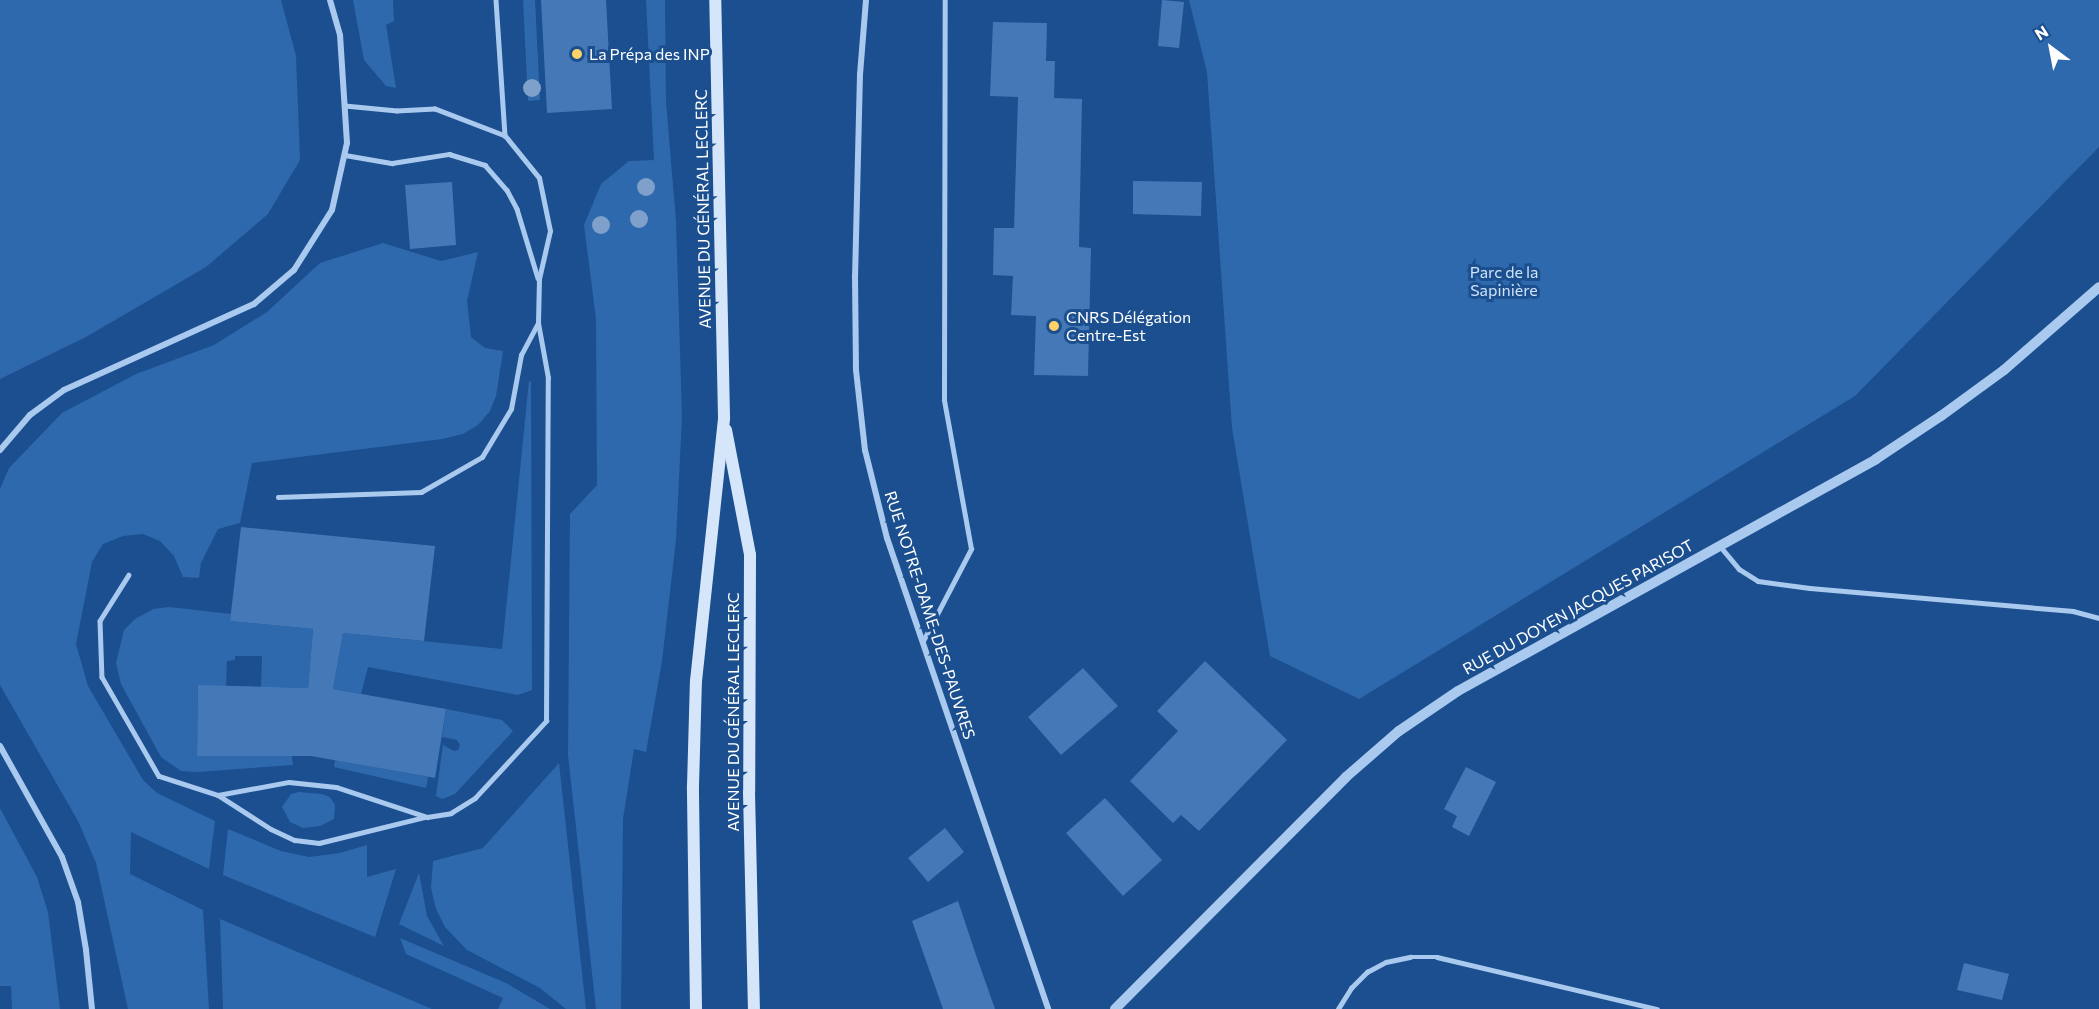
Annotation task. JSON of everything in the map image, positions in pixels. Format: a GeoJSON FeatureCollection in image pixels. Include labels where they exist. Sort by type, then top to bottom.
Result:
{"type":"FeatureCollection","features":[{"type":"Feature","properties":{"kind":"main road","name":"AVENUE DU GÉNÉRAL LECLERC"},"geometry":{"type":"LineString","coordinates":[[696,1009],[693,832],[696,681],[724,417],[715,0]]}},
{"type":"Feature","properties":{"kind":"main road","name":"AVENUE DU GÉNÉRAL LECLERC"},"geometry":{"type":"LineString","coordinates":[[724,417],[750,555],[749,792],[754,1009]]}},
{"type":"Feature","properties":{"kind":"street"},"geometry":{"type":"LineString","coordinates":[[0,450],[30,415],[64,390],[254,304],[294,270],[332,210],[347,143],[340,35],[330,0]]}},
{"type":"Feature","properties":{"kind":"street","name":"RUE NOTRE-DAME-DES-PAUVRES"},"geometry":{"type":"LineString","coordinates":[[866,0],[860,86],[855,276],[856,370],[865,450],[887,538],[1048,1009]]}},
{"type":"Feature","properties":{"kind":"street","name":"RUE DU DOYEN JACQUES PARISOT"},"geometry":{"type":"LineString","coordinates":[[1115,1009],[1346,777],[1399,731],[1458,691],[1876,459],[1941,416],[2004,370],[2099,287]]}},
{"type":"Feature","properties":{"kind":"street"},"geometry":{"type":"LineString","coordinates":[[0,746],[62,857],[78,902],[92,1009]]}},
{"type":"Feature","properties":{"kind":"lane"},"geometry":{"type":"LineString","coordinates":[[496,0],[505,136]]}},
{"type":"Feature","properties":{"kind":"lane"},"geometry":{"type":"LineString","coordinates":[[923,641],[971,549],[944,400],[945,0]]}},
{"type":"Feature","properties":{"kind":"lane"},"geometry":{"type":"LineString","coordinates":[[129,575],[100,621],[102,677],[159,776],[218,795],[287,836],[319,843],[451,813],[475,798],[546,721],[548,378],[538,323],[539,279],[550,231],[539,178],[505,136],[435,109],[397,111],[345,106]]}},
{"type":"Feature","properties":{"kind":"lane"},"geometry":{"type":"LineString","coordinates":[[345,155],[392,163],[449,154],[485,165],[507,190],[517,209],[539,279]]}},
{"type":"Feature","properties":{"kind":"lane"},"geometry":{"type":"LineString","coordinates":[[278,497],[420,492],[482,457],[511,409],[521,355],[538,323]]}},
{"type":"Feature","properties":{"kind":"lane"},"geometry":{"type":"LineString","coordinates":[[1720,545],[1739,569],[1758,581],[1810,588],[2073,611],[2099,618]]}},
{"type":"Feature","properties":{"kind":"lane"},"geometry":{"type":"LineString","coordinates":[[218,795],[289,782],[326,786],[427,817]]}},
{"type":"Feature","properties":{"kind":"lane"},"geometry":{"type":"LineString","coordinates":[[1338,1009],[1352,988],[1367,972],[1386,962],[1410,957],[1437,957],[1657,1009]]}},
{"type":"Feature","properties":{"kind":"green space"},"geometry":{"type":"Polygon","coordinates":[[[0,0],[281,0],[296,56],[300,160],[268,214],[206,267],[86,337],[0,379],[0,0]]]}},
{"type":"Feature","properties":{"kind":"green space"},"geometry":{"type":"Polygon","coordinates":[[[353,0],[393,0],[394,21],[386,25],[396,88],[386,86],[364,60],[353,0]]]}},
{"type":"Feature","properties":{"kind":"green space"},"geometry":{"type":"Polygon","coordinates":[[[523,0],[535,0],[540,100],[528,101],[523,0]]]}},
{"type":"Feature","properties":{"kind":"green space"},"geometry":{"type":"Polygon","coordinates":[[[646,0],[665,0],[666,102],[676,221],[682,417],[676,540],[662,661],[646,752],[634,749],[623,819],[621,1009],[596,1009],[568,755],[570,514],[597,485],[596,319],[584,225],[601,184],[629,161],[654,160],[646,0]]]}},
{"type":"Feature","properties":{"kind":"green space","name":"Parc de la Sapinière"},"geometry":{"type":"Polygon","coordinates":[[[1189,0],[2099,0],[2099,147],[1855,396],[1359,699],[1270,656],[1232,428],[1207,72],[1189,0]]]}},
{"type":"Feature","properties":{"kind":"green space"},"geometry":{"type":"Polygon","coordinates":[[[383,243],[441,261],[478,252],[467,301],[471,337],[485,348],[503,351],[496,396],[490,411],[478,425],[463,434],[442,439],[252,463],[240,523],[218,529],[201,563],[199,578],[183,577],[174,556],[160,541],[143,534],[123,536],[103,544],[92,562],[76,644],[88,686],[143,780],[157,793],[215,821],[209,869],[131,832],[130,874],[203,910],[209,1009],[128,1009],[96,863],[78,821],[0,685],[0,489],[9,468],[62,413],[136,374],[214,345],[267,312],[320,263],[383,243]]]}},
{"type":"Feature","properties":{"kind":"green space"},"geometry":{"type":"Polygon","coordinates":[[[529,381],[531,382],[532,690],[518,695],[368,667],[361,694],[333,689],[343,633],[502,649],[529,381]]]}},
{"type":"Feature","properties":{"kind":"green space"},"geometry":{"type":"Polygon","coordinates":[[[169,607],[231,614],[230,621],[313,629],[308,688],[261,687],[262,656],[235,656],[235,660],[227,661],[226,686],[198,686],[197,756],[292,756],[293,765],[197,772],[181,771],[161,757],[121,684],[116,663],[124,630],[135,619],[153,609],[169,607]]]}},
{"type":"Feature","properties":{"kind":"green space"},"geometry":{"type":"Polygon","coordinates":[[[446,709],[502,720],[513,731],[455,794],[442,799],[436,796],[443,745],[454,751],[458,750],[460,745],[457,740],[442,737],[446,709]]]}},
{"type":"Feature","properties":{"kind":"green space"},"geometry":{"type":"Polygon","coordinates":[[[335,760],[428,777],[426,788],[334,767],[335,760]]]}},
{"type":"Feature","properties":{"kind":"green space"},"geometry":{"type":"Polygon","coordinates":[[[559,763],[586,1009],[566,1009],[540,988],[467,950],[445,927],[436,909],[431,888],[433,861],[483,848],[559,763]]]}},
{"type":"Feature","properties":{"kind":"green space"},"geometry":{"type":"Polygon","coordinates":[[[299,792],[330,797],[335,805],[334,819],[320,826],[303,828],[290,822],[282,807],[291,794],[299,792]]]}},
{"type":"Feature","properties":{"kind":"green space"},"geometry":{"type":"Polygon","coordinates":[[[0,808],[37,877],[48,912],[60,1009],[12,1009],[11,986],[0,986],[0,808]]]}},
{"type":"Feature","properties":{"kind":"green space"},"geometry":{"type":"Polygon","coordinates":[[[228,829],[281,851],[309,857],[340,853],[367,845],[367,877],[396,869],[375,937],[223,875],[228,829]]]}},
{"type":"Feature","properties":{"kind":"green space"},"geometry":{"type":"Polygon","coordinates":[[[419,873],[427,916],[444,946],[399,924],[419,873]]]}},
{"type":"Feature","properties":{"kind":"green space"},"geometry":{"type":"Polygon","coordinates":[[[220,919],[432,1009],[223,1009],[220,919]]]}},
{"type":"Feature","properties":{"kind":"green space"},"geometry":{"type":"Polygon","coordinates":[[[400,938],[506,983],[550,1009],[498,1009],[503,998],[406,954],[400,938]]]}},
{"type":"Feature","properties":{"kind":"building","name":"La Prépa des INP"},"geometry":{"type":"Polygon","coordinates":[[[541,0],[606,0],[612,109],[547,113],[541,0]]]}},
{"type":"Feature","properties":{"kind":"building"},"geometry":{"type":"Polygon","coordinates":[[[1162,0],[1184,2],[1179,48],[1158,46],[1162,0]]]}},
{"type":"Feature","properties":{"kind":"building"},"geometry":{"type":"Polygon","coordinates":[[[993,22],[1047,23],[1046,61],[1055,61],[1054,98],[1082,99],[1079,247],[1091,248],[1088,376],[1034,375],[1036,316],[1011,315],[1013,276],[993,275],[994,228],[1014,228],[1018,97],[990,96],[993,22]]]}},
{"type":"Feature","properties":{"kind":"building"},"geometry":{"type":"Polygon","coordinates":[[[1133,181],[1202,182],[1201,216],[1133,214],[1133,181]]]}},
{"type":"Feature","properties":{"kind":"building"},"geometry":{"type":"Polygon","coordinates":[[[452,182],[456,245],[410,249],[405,185],[452,182]]]}},
{"type":"Feature","properties":{"kind":"building"},"geometry":{"type":"Polygon","coordinates":[[[241,527],[435,546],[424,641],[343,633],[333,689],[446,709],[435,778],[311,756],[197,756],[198,685],[308,688],[313,629],[230,621],[241,527]]]}},
{"type":"Feature","properties":{"kind":"building"},"geometry":{"type":"Polygon","coordinates":[[[1205,661],[1287,740],[1199,831],[1181,815],[1173,823],[1130,781],[1178,731],[1157,711],[1205,661]]]}},
{"type":"Feature","properties":{"kind":"building"},"geometry":{"type":"Polygon","coordinates":[[[1083,668],[1118,706],[1061,755],[1028,717],[1083,668]]]}},
{"type":"Feature","properties":{"kind":"building"},"geometry":{"type":"Polygon","coordinates":[[[1466,767],[1496,782],[1469,836],[1452,827],[1457,816],[1444,809],[1466,767]]]}},
{"type":"Feature","properties":{"kind":"building"},"geometry":{"type":"Polygon","coordinates":[[[1105,798],[1162,860],[1123,896],[1066,833],[1105,798]]]}},
{"type":"Feature","properties":{"kind":"building"},"geometry":{"type":"Polygon","coordinates":[[[945,828],[964,852],[928,882],[908,858],[945,828]]]}},
{"type":"Feature","properties":{"kind":"building"},"geometry":{"type":"Polygon","coordinates":[[[958,901],[995,1009],[943,1009],[912,921],[958,901]]]}},
{"type":"Feature","properties":{"kind":"building"},"geometry":{"type":"Polygon","coordinates":[[[1964,963],[2009,974],[2002,1000],[1957,990],[1964,963]]]}},
{"type":"Feature","properties":{"kind":"place","name":"La Prépa des INP"},"geometry":{"type":"Point","coordinates":[577,54]}},
{"type":"Feature","properties":{"kind":"place","name":"CNRS Délégation Centre-Est"},"geometry":{"type":"Point","coordinates":[1054,326]}}]}
